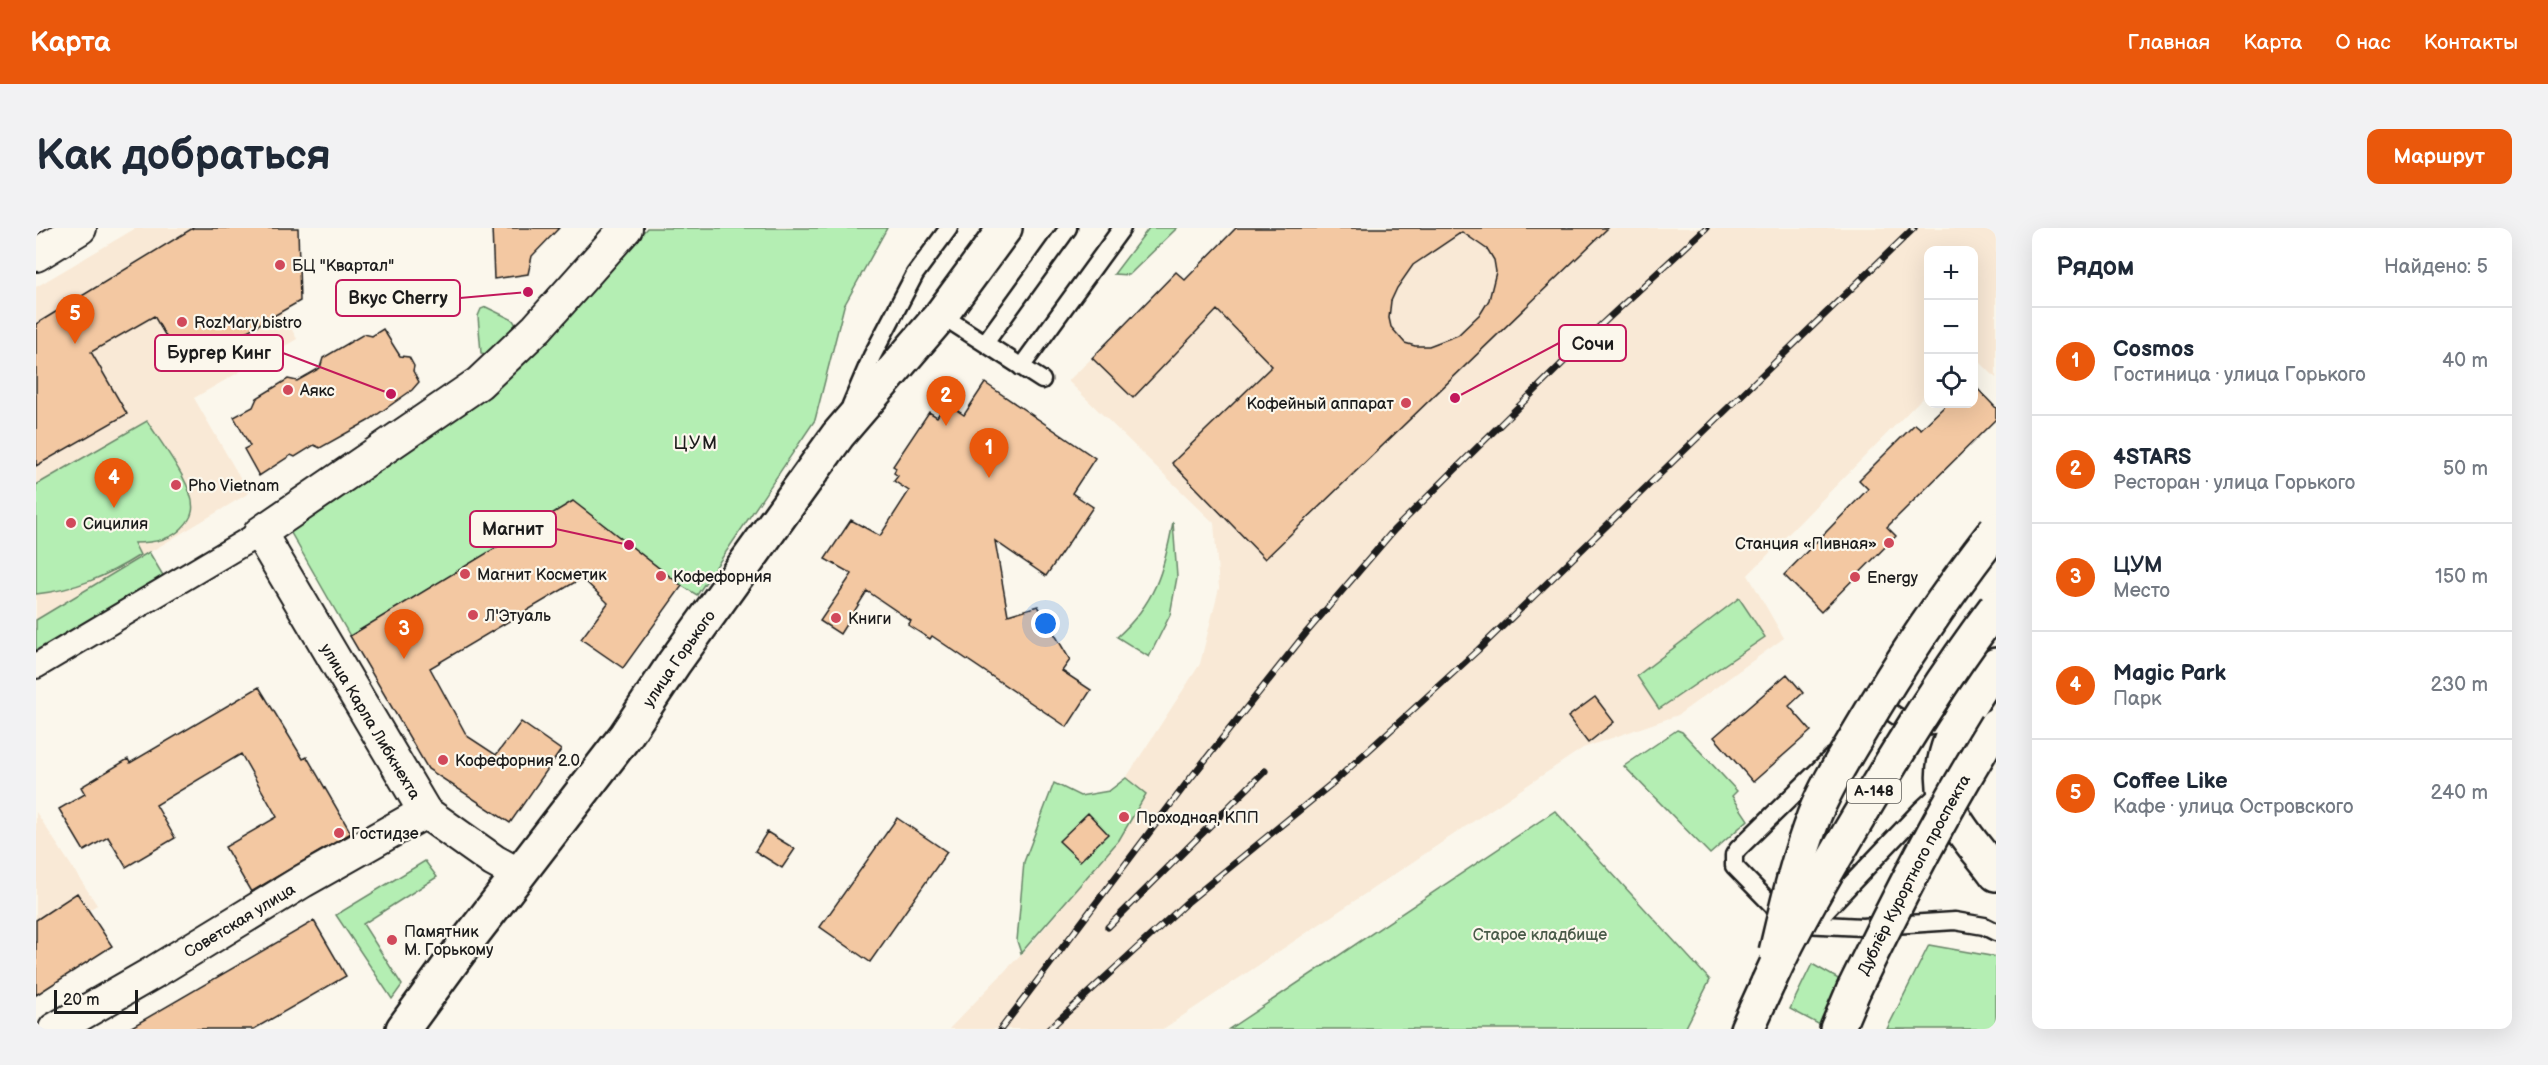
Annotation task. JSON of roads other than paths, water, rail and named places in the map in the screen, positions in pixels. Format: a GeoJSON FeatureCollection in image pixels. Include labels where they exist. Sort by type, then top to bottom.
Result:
{"type":"FeatureCollection","features":[{"type":"Feature","properties":{"kind":"main road","name":"улица Горького"},"geometry":{"type":"LineString","coordinates":[[403,1029],[518,874],[626,735],[674,663],[838,435],[941,315],[1005,228]]}},
{"type":"Feature","properties":{"kind":"main road","name":"А-148"},"geometry":{"type":"LineString","coordinates":[[1768,983],[1795,876],[1815,814],[1835,774],[1887,684],[1956,582],[1996,530]]}},
{"type":"Feature","properties":{"kind":"main road","name":"А-148"},"geometry":{"type":"LineString","coordinates":[[1747,1029],[1785,945],[1906,737],[1996,608]]}},
{"type":"Feature","properties":{"kind":"main road"},"geometry":{"type":"LineString","coordinates":[[1996,665],[1949,740],[1944,777],[1955,819],[1996,874]]}},
{"type":"Feature","properties":{"kind":"main road","name":"Дублёр Курортного проспекта"},"geometry":{"type":"LineString","coordinates":[[1837,1029],[1854,989],[1918,862],[1965,775],[1996,725]]}},
{"type":"Feature","properties":{"kind":"street"},"geometry":{"type":"LineString","coordinates":[[36,255],[80,228]]}},
{"type":"Feature","properties":{"kind":"street"},"geometry":{"type":"LineString","coordinates":[[36,666],[260,533],[479,383],[537,328],[626,228]]}},
{"type":"Feature","properties":{"kind":"street","name":"улица Карла Либкнехта"},"geometry":{"type":"LineString","coordinates":[[260,533],[425,812],[494,861],[518,874]]}},
{"type":"Feature","properties":{"kind":"street","name":"Советская улица"},"geometry":{"type":"LineString","coordinates":[[55,1029],[156,971],[303,881],[425,812]]}},
{"type":"Feature","properties":{"kind":"lane"},"geometry":{"type":"LineString","coordinates":[[838,435],[872,356],[909,285],[949,228]]}},
{"type":"Feature","properties":{"kind":"lane"},"geometry":{"type":"LineString","coordinates":[[985,343],[1068,228]]}},
{"type":"Feature","properties":{"kind":"lane"},"geometry":{"type":"LineString","coordinates":[[1022,367],[1122,228]]}},
{"type":"Feature","properties":{"kind":"lane"},"geometry":{"type":"LineString","coordinates":[[941,315],[1042,380]]}},
{"type":"Feature","properties":{"kind":"lane"},"geometry":{"type":"LineString","coordinates":[[1961,719],[1930,728],[1914,725],[1878,703],[1863,726],[1738,849],[1734,855],[1734,866],[1778,911],[1794,921],[1862,927],[1955,921],[1984,926],[1996,932]]}},
{"type":"Feature","properties":{"kind":"lane"},"geometry":{"type":"LineString","coordinates":[[1813,924],[1921,810],[1944,777]]}},
{"type":"Feature","properties":{"kind":"railway"},"geometry":{"type":"LineString","coordinates":[[1001,1029],[1186,784],[1306,633],[1394,530],[1601,325],[1706,228]]}},
{"type":"Feature","properties":{"kind":"railway"},"geometry":{"type":"LineString","coordinates":[[1049,1029],[1185,904],[1335,781],[1478,650],[1914,228]]}},
{"type":"Feature","properties":{"kind":"railway"},"geometry":{"type":"LineString","coordinates":[[1108,927],[1265,771]]}},
{"type":"Feature","properties":{"kind":"place","name":"БЦ \"Квартал\""},"geometry":{"type":"Point","coordinates":[280,265]}},
{"type":"Feature","properties":{"kind":"place","name":"Вкус Cherry"},"geometry":{"type":"Point","coordinates":[528,292]}},
{"type":"Feature","properties":{"kind":"place","name":"RozMary bistro"},"geometry":{"type":"Point","coordinates":[182,322]}},
{"type":"Feature","properties":{"kind":"place","name":"Coffee Like"},"geometry":{"type":"Point","coordinates":[75,344]}},
{"type":"Feature","properties":{"kind":"place","name":"Аякс"},"geometry":{"type":"Point","coordinates":[288,390]}},
{"type":"Feature","properties":{"kind":"place","name":"Бургер Кинг"},"geometry":{"type":"Point","coordinates":[391,394]}},
{"type":"Feature","properties":{"kind":"place","name":"Сочи"},"geometry":{"type":"Point","coordinates":[1455,398]}},
{"type":"Feature","properties":{"kind":"place","name":"Кофейный аппарат"},"geometry":{"type":"Point","coordinates":[1406,403]}},
{"type":"Feature","properties":{"kind":"place","name":"4STARS"},"geometry":{"type":"Point","coordinates":[946,426]}},
{"type":"Feature","properties":{"kind":"place","name":"Cosmos"},"geometry":{"type":"Point","coordinates":[989,478]}},
{"type":"Feature","properties":{"kind":"place","name":"Pho Vietnam"},"geometry":{"type":"Point","coordinates":[176,485]}},
{"type":"Feature","properties":{"kind":"place","name":"Magic Park"},"geometry":{"type":"Point","coordinates":[114,508]}},
{"type":"Feature","properties":{"kind":"place","name":"Сицилия"},"geometry":{"type":"Point","coordinates":[71,523]}},
{"type":"Feature","properties":{"kind":"place","name":"Станция «Пивная»"},"geometry":{"type":"Point","coordinates":[1889,543]}},
{"type":"Feature","properties":{"kind":"place","name":"Магнит"},"geometry":{"type":"Point","coordinates":[629,545]}},
{"type":"Feature","properties":{"kind":"place","name":"Магнит Косметик"},"geometry":{"type":"Point","coordinates":[465,574]}},
{"type":"Feature","properties":{"kind":"place","name":"Кофефорния"},"geometry":{"type":"Point","coordinates":[661,576]}},
{"type":"Feature","properties":{"kind":"place","name":"Energy"},"geometry":{"type":"Point","coordinates":[1855,577]}},
{"type":"Feature","properties":{"kind":"place","name":"Л'Этуаль"},"geometry":{"type":"Point","coordinates":[473,615]}},
{"type":"Feature","properties":{"kind":"place","name":"Книги"},"geometry":{"type":"Point","coordinates":[836,618]}},
{"type":"Feature","properties":{"kind":"place","name":"ЦУМ"},"geometry":{"type":"Point","coordinates":[404,659]}},
{"type":"Feature","properties":{"kind":"place","name":"Кофефорния 2.0"},"geometry":{"type":"Point","coordinates":[443,760]}},
{"type":"Feature","properties":{"kind":"place","name":"Проходная, КПП"},"geometry":{"type":"Point","coordinates":[1124,817]}},
{"type":"Feature","properties":{"kind":"place","name":"Гостидзе"},"geometry":{"type":"Point","coordinates":[339,833]}},
{"type":"Feature","properties":{"kind":"place","name":"Памятник М. Горькому"},"geometry":{"type":"Point","coordinates":[392,940]}},
{"type":"Feature","properties":{"kind":"district","name":"ЦУМ"},"geometry":{"type":"Point","coordinates":[696,443]}},
{"type":"Feature","properties":{"kind":"park label","name":"Старое кладбище"},"geometry":{"type":"Point","coordinates":[1540,934]}}]}
